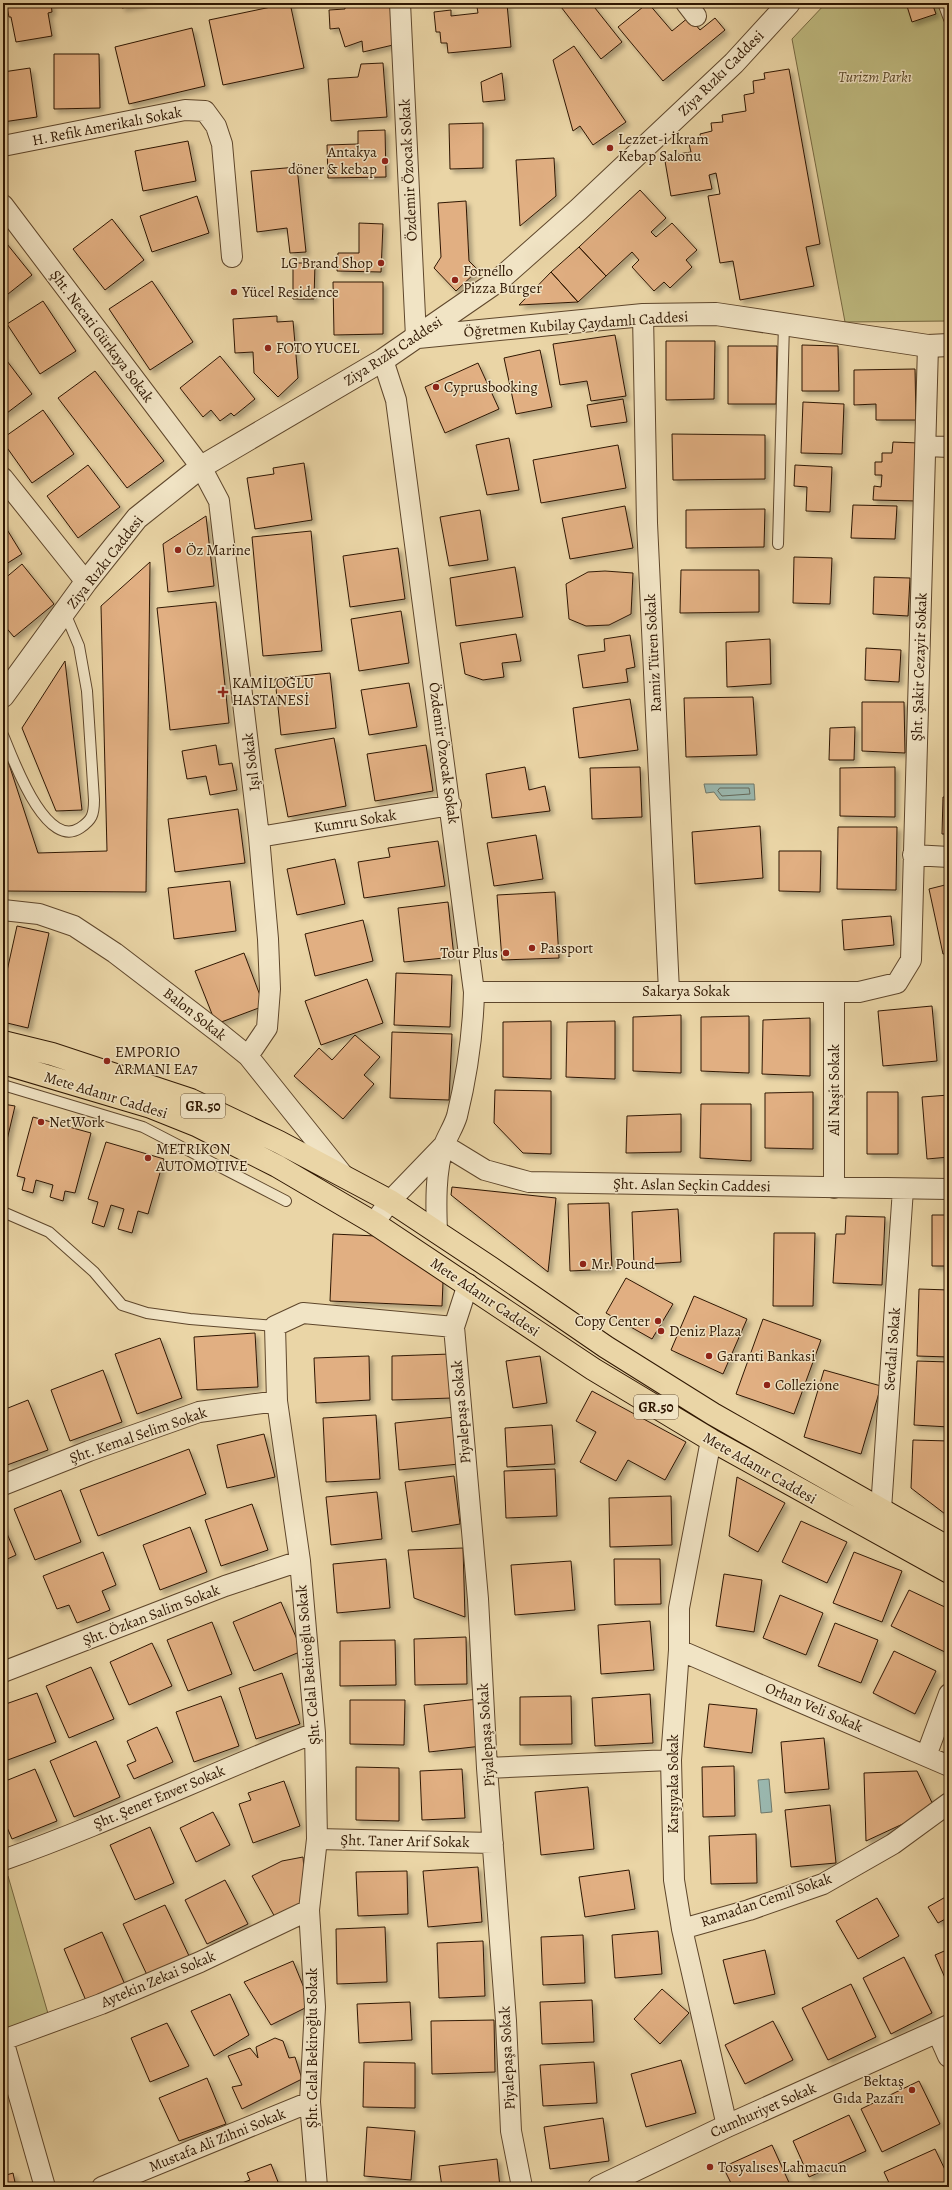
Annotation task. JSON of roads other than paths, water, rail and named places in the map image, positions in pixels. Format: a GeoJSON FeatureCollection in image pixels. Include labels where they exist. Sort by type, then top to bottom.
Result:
{"type":"FeatureCollection","features":[{"type":"Feature","properties":{"kind":"main road","name":"Mete Adanır Caddesi"},"geometry":{"type":"LineString","coordinates":[[3,1042],[52,1054],[191,1100],[279,1142],[390,1201],[492,1268],[606,1347],[713,1414],[949,1548]]}},
{"type":"Feature","properties":{"kind":"main road","name":"Mete Adanır Caddesi"},"geometry":{"type":"LineString","coordinates":[[3,1063],[147,1117],[196,1125],[277,1166],[374,1223],[468,1284],[593,1369],[711,1440],[949,1572]]}},
{"type":"Feature","properties":{"kind":"street","name":"Özdemir Özocak Sokak"},"geometry":{"type":"LineString","coordinates":[[400,3],[416,337]]}},
{"type":"Feature","properties":{"kind":"street","name":"Ziya Rızkı Caddesi"},"geometry":{"type":"LineString","coordinates":[[3,696],[65,613],[86,582],[137,518],[201,466],[383,360],[499,280],[578,210],[734,64],[788,3]]}},
{"type":"Feature","properties":{"kind":"street","name":"H. Refik Amerikalı Sokak"},"geometry":{"type":"LineString","coordinates":[[3,146],[185,110],[205,111],[216,126],[222,144],[232,257]]}},
{"type":"Feature","properties":{"kind":"street","name":"Şht. Necati Gürkaya Sokak"},"geometry":{"type":"LineString","coordinates":[[3,206],[201,466]]}},
{"type":"Feature","properties":{"kind":"street","name":"Öğretmen Kubilay Çaydamlı Caddesi"},"geometry":{"type":"LineString","coordinates":[[416,337],[643,315],[716,314],[938,345]]}},
{"type":"Feature","properties":{"kind":"street","name":"Ramiz Türen Sokak"},"geometry":{"type":"LineString","coordinates":[[643,315],[647,523],[670,991]]}},
{"type":"Feature","properties":{"kind":"street","name":"Şht. Şakir Cezayir Sokak"},"geometry":{"type":"LineString","coordinates":[[897,983],[911,960],[913,855],[927,446],[938,345]]}},
{"type":"Feature","properties":{"kind":"street","name":"Özdemir Özocak Sokak"},"geometry":{"type":"LineString","coordinates":[[383,360],[396,400],[451,805],[474,992],[472,1036],[464,1082],[456,1119],[444,1145],[436,1195],[437,1233]]}},
{"type":"Feature","properties":{"kind":"street"},"geometry":{"type":"LineString","coordinates":[[927,446],[949,447]]}},
{"type":"Feature","properties":{"kind":"street","name":"Işıl Sokak"},"geometry":{"type":"LineString","coordinates":[[201,466],[219,501],[260,837],[270,989],[267,1028],[248,1056]]}},
{"type":"Feature","properties":{"kind":"street"},"geometry":{"type":"LineString","coordinates":[[3,478],[86,582]]}},
{"type":"Feature","properties":{"kind":"street","name":"Kumru Sokak"},"geometry":{"type":"LineString","coordinates":[[260,837],[451,805]]}},
{"type":"Feature","properties":{"kind":"street"},"geometry":{"type":"LineString","coordinates":[[913,855],[949,857]]}},
{"type":"Feature","properties":{"kind":"street","name":"Balon Sokak"},"geometry":{"type":"LineString","coordinates":[[3,910],[39,914],[74,926],[115,953],[248,1056],[344,1177]]}},
{"type":"Feature","properties":{"kind":"street","name":"Sakarya Sokak"},"geometry":{"type":"LineString","coordinates":[[474,992],[859,992],[897,983]]}},
{"type":"Feature","properties":{"kind":"street","name":"Ali Naşit Sokak"},"geometry":{"type":"LineString","coordinates":[[834,992],[834,1188]]}},
{"type":"Feature","properties":{"kind":"street","name":"Özdemir Özocak Sokak"},"geometry":{"type":"LineString","coordinates":[[374,1223],[390,1201],[444,1145]]}},
{"type":"Feature","properties":{"kind":"street","name":"Şht. Aslan Seçkin Caddesi"},"geometry":{"type":"LineString","coordinates":[[444,1145],[485,1170],[529,1182],[949,1189]]}},
{"type":"Feature","properties":{"kind":"street","name":"Sevdalı Sokak"},"geometry":{"type":"LineString","coordinates":[[881,1509],[902,1189]]}},
{"type":"Feature","properties":{"kind":"street","name":"Piyalepaşa Sokak"},"geometry":{"type":"LineString","coordinates":[[468,1284],[454,1327],[478,1599],[487,1768],[511,2131],[522,2187]]}},
{"type":"Feature","properties":{"kind":"street"},"geometry":{"type":"LineString","coordinates":[[274,1326],[303,1313],[454,1327]]}},
{"type":"Feature","properties":{"kind":"street","name":"Şht. Celal Bekiroğlu Sokak"},"geometry":{"type":"LineString","coordinates":[[274,1326],[277,1401],[300,1561],[315,1732],[316,1840],[309,1910],[315,2007],[310,2102],[317,2187]]}},
{"type":"Feature","properties":{"kind":"street","name":"Şht. Kemal Selim Sokak"},"geometry":{"type":"LineString","coordinates":[[3,1484],[89,1451],[199,1412],[277,1401]]}},
{"type":"Feature","properties":{"kind":"street","name":"Karşıyaka Sokak"},"geometry":{"type":"LineString","coordinates":[[711,1440],[679,1608],[679,1650],[671,1760],[674,1880],[682,1929],[727,2126]]}},
{"type":"Feature","properties":{"kind":"street","name":"Şht. Özkan Salim Sokak"},"geometry":{"type":"LineString","coordinates":[[3,1672],[225,1586],[300,1561]]}},
{"type":"Feature","properties":{"kind":"street","name":"Orhan Veli Sokak"},"geometry":{"type":"LineString","coordinates":[[679,1650],[949,1766]]}},
{"type":"Feature","properties":{"kind":"street"},"geometry":{"type":"LineString","coordinates":[[926,1756],[949,1694]]}},
{"type":"Feature","properties":{"kind":"street","name":"Şht. Şener Enver Sokak"},"geometry":{"type":"LineString","coordinates":[[3,1860],[57,1841],[252,1757],[315,1732]]}},
{"type":"Feature","properties":{"kind":"street"},"geometry":{"type":"LineString","coordinates":[[487,1768],[671,1760]]}},
{"type":"Feature","properties":{"kind":"street","name":"Ramadan Cemil Sokak"},"geometry":{"type":"LineString","coordinates":[[682,1929],[749,1910],[823,1884],[893,1844],[949,1803]]}},
{"type":"Feature","properties":{"kind":"street","name":"Şht. Taner Arif Sokak"},"geometry":{"type":"LineString","coordinates":[[316,1840],[493,1843]]}},
{"type":"Feature","properties":{"kind":"street","name":"Aytekin Zekai Sokak"},"geometry":{"type":"LineString","coordinates":[[3,2040],[101,2004],[200,1962],[309,1910]]}},
{"type":"Feature","properties":{"kind":"street"},"geometry":{"type":"LineString","coordinates":[[944,2028],[949,2056]]}},
{"type":"Feature","properties":{"kind":"street","name":"Cumhuriyet Sokak"},"geometry":{"type":"LineString","coordinates":[[599,2187],[727,2126],[944,2028]]}},
{"type":"Feature","properties":{"kind":"street"},"geometry":{"type":"LineString","coordinates":[[3,2040],[45,2187]]}},
{"type":"Feature","properties":{"kind":"street","name":"Mustafa Ali Zihni Sokak"},"geometry":{"type":"LineString","coordinates":[[102,2187],[310,2102]]}},
{"type":"Feature","properties":{"kind":"lane"},"geometry":{"type":"LineString","coordinates":[[943,3],[949,20]]}},
{"type":"Feature","properties":{"kind":"lane"},"geometry":{"type":"LineString","coordinates":[[778,544],[784,324]]}},
{"type":"Feature","properties":{"kind":"lane"},"geometry":{"type":"LineString","coordinates":[[3,734],[27,790],[43,816],[55,827],[66,831],[77,830],[90,822],[94,810],[94,800],[87,691],[79,646],[65,613]]}},
{"type":"Feature","properties":{"kind":"lane"},"geometry":{"type":"LineString","coordinates":[[3,1085],[147,1117],[286,1201]]}},
{"type":"Feature","properties":{"kind":"lane"},"geometry":{"type":"LineString","coordinates":[[3,1212],[49,1232],[94,1272],[122,1305],[147,1313],[183,1318],[274,1326]]}},
{"type":"Feature","properties":{"kind":"water"},"geometry":{"type":"Polygon","coordinates":[[[704,784],[754,784],[755,800],[720,800],[714,792],[706,793],[704,784]]]}},
{"type":"Feature","properties":{"kind":"water"},"geometry":{"type":"Polygon","coordinates":[[[769,1779],[772,1812],[761,1813],[758,1780],[769,1779]]]}},
{"type":"Feature","properties":{"kind":"place","name":"Lezzet-i̇ İkram Kebap Salonu"},"geometry":{"type":"Point","coordinates":[610,148]}},
{"type":"Feature","properties":{"kind":"place","name":"Antakya döner & kebap"},"geometry":{"type":"Point","coordinates":[385,161]}},
{"type":"Feature","properties":{"kind":"place","name":"LG Brand Shop"},"geometry":{"type":"Point","coordinates":[381,263]}},
{"type":"Feature","properties":{"kind":"place","name":"Fornello Pizza Burger"},"geometry":{"type":"Point","coordinates":[455,280]}},
{"type":"Feature","properties":{"kind":"place","name":"Yücel Residence"},"geometry":{"type":"Point","coordinates":[234,292]}},
{"type":"Feature","properties":{"kind":"place","name":"FOTO YUCEL"},"geometry":{"type":"Point","coordinates":[268,348]}},
{"type":"Feature","properties":{"kind":"place","name":"Cyprusbooking"},"geometry":{"type":"Point","coordinates":[436,387]}},
{"type":"Feature","properties":{"kind":"place","name":"Öz Marine"},"geometry":{"type":"Point","coordinates":[178,550]}},
{"type":"Feature","properties":{"kind":"place","name":"KAMİLOĞLU HASTANESİ"},"geometry":{"type":"Point","coordinates":[223,692]}},
{"type":"Feature","properties":{"kind":"place","name":"Passport"},"geometry":{"type":"Point","coordinates":[532,948]}},
{"type":"Feature","properties":{"kind":"place","name":"Tour Plus"},"geometry":{"type":"Point","coordinates":[506,953]}},
{"type":"Feature","properties":{"kind":"place","name":"EMPORIO ARMANI EA7"},"geometry":{"type":"Point","coordinates":[107,1061]}},
{"type":"Feature","properties":{"kind":"place","name":"NetWork"},"geometry":{"type":"Point","coordinates":[41,1122]}},
{"type":"Feature","properties":{"kind":"place","name":"METRIKON AUTOMOTIVE"},"geometry":{"type":"Point","coordinates":[148,1158]}},
{"type":"Feature","properties":{"kind":"place","name":"Mr. Pound"},"geometry":{"type":"Point","coordinates":[583,1264]}},
{"type":"Feature","properties":{"kind":"place","name":"Copy Center"},"geometry":{"type":"Point","coordinates":[658,1321]}},
{"type":"Feature","properties":{"kind":"place","name":"Deniz Plaza"},"geometry":{"type":"Point","coordinates":[661,1331]}},
{"type":"Feature","properties":{"kind":"place","name":"Garanti Bankasi"},"geometry":{"type":"Point","coordinates":[709,1356]}},
{"type":"Feature","properties":{"kind":"place","name":"Collezione"},"geometry":{"type":"Point","coordinates":[767,1385]}},
{"type":"Feature","properties":{"kind":"place","name":"Bektaş Gıda Pazarı"},"geometry":{"type":"Point","coordinates":[912,2090]}},
{"type":"Feature","properties":{"kind":"place","name":"Tosyalıses Lahmacun"},"geometry":{"type":"Point","coordinates":[710,2167]}},
{"type":"Feature","properties":{"kind":"park label","name":"Turizm Parkı"},"geometry":{"type":"Point","coordinates":[875,77]}}]}
